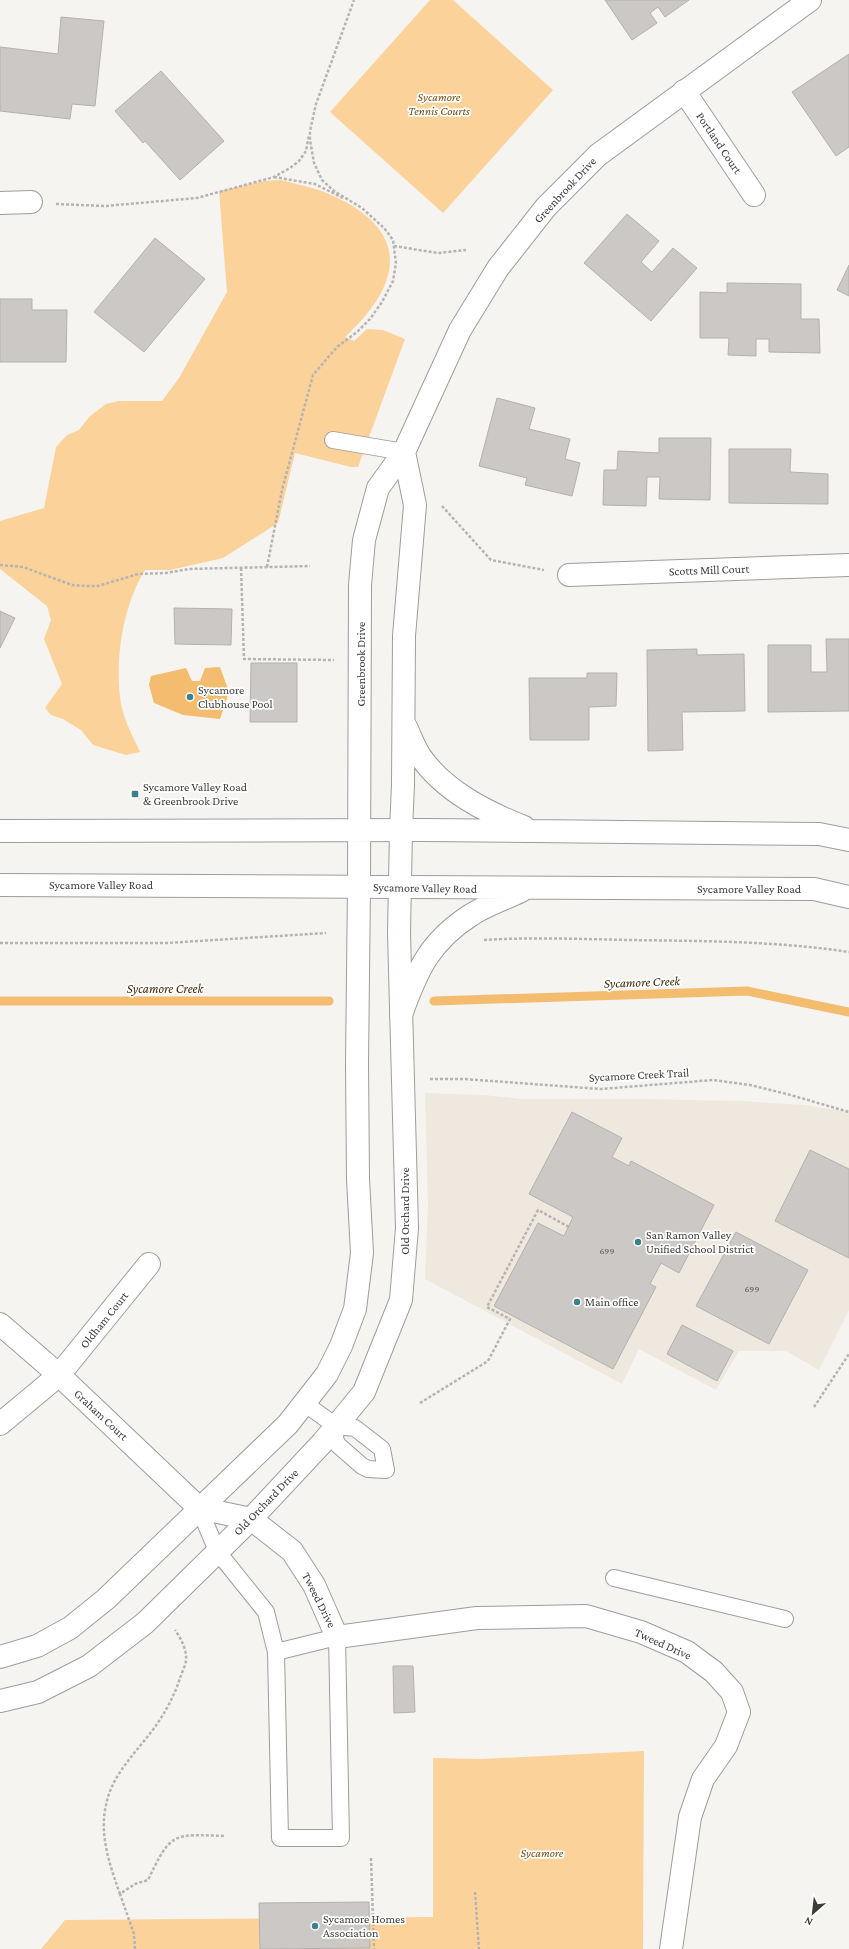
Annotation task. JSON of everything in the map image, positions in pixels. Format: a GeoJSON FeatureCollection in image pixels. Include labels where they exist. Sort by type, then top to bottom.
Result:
{"type":"FeatureCollection","features":[{"type":"Feature","properties":{"kind":"street","name":"Greenbrook Drive"},"geometry":{"type":"LineString","coordinates":[[359,886],[360,585],[364,540],[378,488],[404,452],[460,330],[498,268],[546,207],[598,155],[810,0]]}},
{"type":"Feature","properties":{"kind":"street","name":"Portland Court"},"geometry":{"type":"LineString","coordinates":[[684,91],[754,195]]}},
{"type":"Feature","properties":{"kind":"street"},"geometry":{"type":"LineString","coordinates":[[0,203],[31,202]]}},
{"type":"Feature","properties":{"kind":"street"},"geometry":{"type":"LineString","coordinates":[[401,830],[403,785],[402,719],[404,636],[415,505],[404,452]]}},
{"type":"Feature","properties":{"kind":"street","name":"Scotts Mill Court"},"geometry":{"type":"LineString","coordinates":[[569,575],[849,565]]}},
{"type":"Feature","properties":{"kind":"street"},"geometry":{"type":"LineString","coordinates":[[402,719],[419,755],[434,774],[456,792],[496,816],[536,832]]}},
{"type":"Feature","properties":{"kind":"street"},"geometry":{"type":"LineString","coordinates":[[0,831],[401,830],[819,834],[849,840]]}},
{"type":"Feature","properties":{"kind":"street","name":"Old Orchard Drive"},"geometry":{"type":"LineString","coordinates":[[0,1701],[38,1692],[89,1666],[145,1623],[251,1519],[336,1426],[364,1392],[401,1300],[407,1228],[399,933],[401,830]]}},
{"type":"Feature","properties":{"kind":"street","name":"Sycamore Valley Road"},"geometry":{"type":"LineString","coordinates":[[0,884],[359,886],[526,889],[814,889],[849,897]]}},
{"type":"Feature","properties":{"kind":"street"},"geometry":{"type":"LineString","coordinates":[[0,1657],[37,1646],[70,1628],[106,1599],[288,1424],[327,1374],[341,1346],[355,1309],[362,1253],[358,1179],[357,1064],[359,886]]}},
{"type":"Feature","properties":{"kind":"street"},"geometry":{"type":"LineString","coordinates":[[401,1015],[420,966],[434,946],[472,914],[526,889]]}},
{"type":"Feature","properties":{"kind":"street","name":"Oldham Court"},"geometry":{"type":"LineString","coordinates":[[0,1424],[59,1376],[149,1264]]}},
{"type":"Feature","properties":{"kind":"street","name":"Graham Court"},"geometry":{"type":"LineString","coordinates":[[0,1324],[59,1376],[199,1508]]}},
{"type":"Feature","properties":{"kind":"street","name":"Tweed Drive"},"geometry":{"type":"LineString","coordinates":[[199,1508],[251,1519],[292,1551],[314,1585],[337,1637],[477,1618],[586,1616],[641,1632],[687,1652],[714,1672],[732,1692],[739,1712],[726,1746],[703,1779],[690,1817],[671,1949]]}},
{"type":"Feature","properties":{"kind":"lane"},"geometry":{"type":"LineString","coordinates":[[333,440],[404,452]]}},
{"type":"Feature","properties":{"kind":"lane"},"geometry":{"type":"LineString","coordinates":[[304,1403],[336,1426]]}},
{"type":"Feature","properties":{"kind":"lane"},"geometry":{"type":"LineString","coordinates":[[199,1508],[218,1551],[266,1612],[276,1652],[280,1838],[341,1838],[337,1637]]}},
{"type":"Feature","properties":{"kind":"lane"},"geometry":{"type":"LineString","coordinates":[[614,1578],[785,1619]]}},
{"type":"Feature","properties":{"kind":"lane","name":"Tweed Drive"},"geometry":{"type":"LineString","coordinates":[[276,1652],[337,1637]]}},
{"type":"Feature","properties":{"kind":"path"},"geometry":{"type":"LineString","coordinates":[[31,202],[105,206],[197,198],[274,176],[290,168],[299,161],[306,151],[327,70],[354,0]]}},
{"type":"Feature","properties":{"kind":"path"},"geometry":{"type":"LineString","coordinates":[[310,131],[314,163],[322,180],[334,191],[354,204]]}},
{"type":"Feature","properties":{"kind":"path"},"geometry":{"type":"LineString","coordinates":[[267,567],[282,490],[313,375],[337,347],[357,332],[370,319],[382,302],[393,281],[396,263],[393,240],[384,228],[362,208],[315,184],[274,176]]}},
{"type":"Feature","properties":{"kind":"path"},"geometry":{"type":"LineString","coordinates":[[394,246],[438,253],[466,250]]}},
{"type":"Feature","properties":{"kind":"path"},"geometry":{"type":"LineString","coordinates":[[438,502],[491,560],[569,575]]}},
{"type":"Feature","properties":{"kind":"path"},"geometry":{"type":"LineString","coordinates":[[0,564],[23,567],[72,585],[86,586],[98,586],[138,574],[189,569],[310,566]]}},
{"type":"Feature","properties":{"kind":"path"},"geometry":{"type":"LineString","coordinates":[[241,568],[244,659],[338,660]]}},
{"type":"Feature","properties":{"kind":"path"},"geometry":{"type":"LineString","coordinates":[[0,943],[167,943],[326,933]]}},
{"type":"Feature","properties":{"kind":"path"},"geometry":{"type":"LineString","coordinates":[[478,940],[538,939],[735,941],[822,948],[849,952]]}},
{"type":"Feature","properties":{"kind":"path","name":"Sycamore Creek Trail"},"geometry":{"type":"LineString","coordinates":[[402,1079],[464,1079],[601,1088],[713,1080],[750,1085],[849,1112]]}},
{"type":"Feature","properties":{"kind":"path"},"geometry":{"type":"LineString","coordinates":[[420,1403],[488,1361],[510,1319],[487,1306],[538,1210],[568,1227]]}},
{"type":"Feature","properties":{"kind":"path"},"geometry":{"type":"LineString","coordinates":[[814,1407],[849,1354]]}},
{"type":"Feature","properties":{"kind":"path"},"geometry":{"type":"LineString","coordinates":[[135,1949],[134,1934],[109,1861],[103,1820],[106,1804],[118,1775],[158,1723],[177,1688],[186,1661],[183,1642],[160,1608]]}},
{"type":"Feature","properties":{"kind":"path"},"geometry":{"type":"LineString","coordinates":[[120,1894],[135,1884],[148,1880],[168,1843],[178,1836],[225,1836]]}},
{"type":"Feature","properties":{"kind":"path"},"geometry":{"type":"LineString","coordinates":[[370,1858],[374,1949]]}},
{"type":"Feature","properties":{"kind":"path"},"geometry":{"type":"LineString","coordinates":[[475,1892],[479,1949]]}},
{"type":"Feature","properties":{"kind":"shaded area","name":"Sycamore Clubhouse Pool"},"geometry":{"type":"Polygon","coordinates":[[[220,667],[229,692],[220,719],[183,715],[154,703],[149,685],[151,676],[186,668],[192,681],[200,681],[205,668],[220,667]]]}},
{"type":"Feature","properties":{"kind":"shaded area","name":"San Ramon Valley Unified School District"},"geometry":{"type":"Polygon","coordinates":[[[425,1093],[484,1095],[521,1099],[741,1101],[804,1105],[849,1112],[849,1310],[819,1370],[786,1351],[739,1351],[716,1390],[639,1349],[622,1384],[425,1279],[428,1205],[425,1093]]]}},
{"type":"Feature","properties":{"kind":"green space","name":"Sycamore Tennis Courts"},"geometry":{"type":"Polygon","coordinates":[[[430,0],[453,0],[553,90],[443,213],[330,112],[430,0]]]}},
{"type":"Feature","properties":{"kind":"green space"},"geometry":{"type":"Polygon","coordinates":[[[280,180],[319,190],[348,203],[369,218],[383,235],[389,253],[389,272],[381,293],[366,315],[345,337],[354,341],[367,329],[383,330],[405,339],[358,467],[351,467],[295,453],[278,523],[223,558],[170,570],[145,570],[137,584],[131,600],[122,634],[120,652],[119,688],[122,710],[140,752],[126,755],[93,745],[81,730],[63,719],[51,715],[45,708],[62,684],[44,639],[51,620],[47,606],[0,569],[0,521],[44,508],[56,447],[67,435],[79,430],[90,416],[106,404],[119,401],[162,401],[179,378],[227,292],[219,191],[264,181],[280,180]]]}},
{"type":"Feature","properties":{"kind":"green space","name":"Sycamore"},"geometry":{"type":"Polygon","coordinates":[[[644,1751],[643,1949],[41,1949],[65,1920],[433,1917],[433,1758],[481,1759],[644,1751]]]}},
{"type":"Feature","properties":{"kind":"building"},"geometry":{"type":"Polygon","coordinates":[[[605,0],[689,0],[665,17],[658,7],[650,13],[657,23],[632,40],[605,0]]]}},
{"type":"Feature","properties":{"kind":"building"},"geometry":{"type":"Polygon","coordinates":[[[61,17],[104,21],[95,106],[72,104],[70,119],[0,111],[0,47],[58,54],[61,17]]]}},
{"type":"Feature","properties":{"kind":"building"},"geometry":{"type":"Polygon","coordinates":[[[849,54],[849,147],[836,156],[792,92],[849,54]]]}},
{"type":"Feature","properties":{"kind":"building"},"geometry":{"type":"Polygon","coordinates":[[[161,71],[224,141],[180,180],[145,141],[143,143],[115,111],[161,71]]]}},
{"type":"Feature","properties":{"kind":"building"},"geometry":{"type":"Polygon","coordinates":[[[627,214],[659,241],[641,262],[652,272],[673,248],[697,268],[651,321],[584,263],[627,214]]]}},
{"type":"Feature","properties":{"kind":"building"},"geometry":{"type":"Polygon","coordinates":[[[155,238],[205,279],[144,352],[94,312],[155,238]]]}},
{"type":"Feature","properties":{"kind":"building"},"geometry":{"type":"Polygon","coordinates":[[[849,265],[849,296],[837,290],[849,265]]]}},
{"type":"Feature","properties":{"kind":"building"},"geometry":{"type":"Polygon","coordinates":[[[727,283],[801,284],[801,319],[819,319],[820,353],[769,352],[769,339],[756,339],[756,356],[728,355],[729,338],[700,338],[700,292],[727,293],[727,283]]]}},
{"type":"Feature","properties":{"kind":"building"},"geometry":{"type":"Polygon","coordinates":[[[0,299],[32,299],[32,310],[67,310],[66,362],[0,362],[0,299]]]}},
{"type":"Feature","properties":{"kind":"building"},"geometry":{"type":"Polygon","coordinates":[[[497,398],[535,408],[529,429],[570,439],[565,459],[580,463],[572,496],[525,485],[527,478],[479,466],[497,398]]]}},
{"type":"Feature","properties":{"kind":"building"},"geometry":{"type":"Polygon","coordinates":[[[659,438],[711,438],[710,500],[659,499],[660,477],[647,477],[646,506],[603,505],[604,470],[617,470],[618,451],[659,453],[659,438]]]}},
{"type":"Feature","properties":{"kind":"building"},"geometry":{"type":"Polygon","coordinates":[[[729,449],[791,449],[790,472],[828,474],[828,504],[729,503],[729,449]]]}},
{"type":"Feature","properties":{"kind":"building"},"geometry":{"type":"Polygon","coordinates":[[[174,608],[232,609],[231,645],[175,644],[174,608]]]}},
{"type":"Feature","properties":{"kind":"building"},"geometry":{"type":"Polygon","coordinates":[[[0,611],[15,618],[0,648],[0,611]]]}},
{"type":"Feature","properties":{"kind":"building"},"geometry":{"type":"Polygon","coordinates":[[[826,639],[849,639],[849,711],[768,712],[768,645],[811,645],[811,672],[827,672],[826,639]]]}},
{"type":"Feature","properties":{"kind":"building"},"geometry":{"type":"Polygon","coordinates":[[[697,649],[697,655],[744,654],[745,711],[682,712],[683,750],[648,751],[647,650],[697,649]]]}},
{"type":"Feature","properties":{"kind":"building"},"geometry":{"type":"Polygon","coordinates":[[[251,663],[297,663],[297,722],[250,722],[251,663]]]}},
{"type":"Feature","properties":{"kind":"building"},"geometry":{"type":"Polygon","coordinates":[[[587,673],[617,673],[616,706],[589,707],[589,740],[530,740],[529,678],[587,678],[587,673]]]}},
{"type":"Feature","properties":{"kind":"building"},"geometry":{"type":"Polygon","coordinates":[[[572,1112],[622,1138],[612,1157],[629,1166],[631,1161],[714,1205],[679,1273],[661,1263],[650,1284],[656,1287],[613,1369],[494,1306],[538,1223],[564,1236],[573,1217],[529,1194],[572,1112]]]}},
{"type":"Feature","properties":{"kind":"building"},"geometry":{"type":"Polygon","coordinates":[[[810,1150],[849,1169],[849,1258],[775,1221],[810,1150]]]}},
{"type":"Feature","properties":{"kind":"building"},"geometry":{"type":"Polygon","coordinates":[[[736,1232],[808,1270],[769,1344],[696,1306],[736,1232]]]}},
{"type":"Feature","properties":{"kind":"building"},"geometry":{"type":"Polygon","coordinates":[[[682,1325],[733,1351],[717,1381],[667,1354],[682,1325]]]}},
{"type":"Feature","properties":{"kind":"building"},"geometry":{"type":"Polygon","coordinates":[[[393,1666],[413,1666],[415,1712],[394,1713],[393,1666]]]}},
{"type":"Feature","properties":{"kind":"building","name":"Sycamore Homes Association"},"geometry":{"type":"Polygon","coordinates":[[[369,1902],[370,1948],[260,1949],[259,1903],[369,1902]]]}},
{"type":"Feature","properties":{"kind":"waterway","name":"Sycamore Creek"},"geometry":{"type":"LineString","coordinates":[[434,1001],[747,991],[849,1012]]}},
{"type":"Feature","properties":{"kind":"waterway","name":"Sycamore Creek"},"geometry":{"type":"LineString","coordinates":[[0,1001],[329,1001]]}},
{"type":"Feature","properties":{"kind":"place","name":"Sycamore Clubhouse Pool"},"geometry":{"type":"Point","coordinates":[190,697]}},
{"type":"Feature","properties":{"kind":"place","name":"Sycamore Valley Road & Greenbrook Drive"},"geometry":{"type":"Point","coordinates":[135,794]}},
{"type":"Feature","properties":{"kind":"place","name":"San Ramon Valley Unified School District"},"geometry":{"type":"Point","coordinates":[638,1242]}},
{"type":"Feature","properties":{"kind":"place","name":"Main office"},"geometry":{"type":"Point","coordinates":[577,1302]}},
{"type":"Feature","properties":{"kind":"place","name":"Sycamore Homes Association"},"geometry":{"type":"Point","coordinates":[315,1926]}}]}
